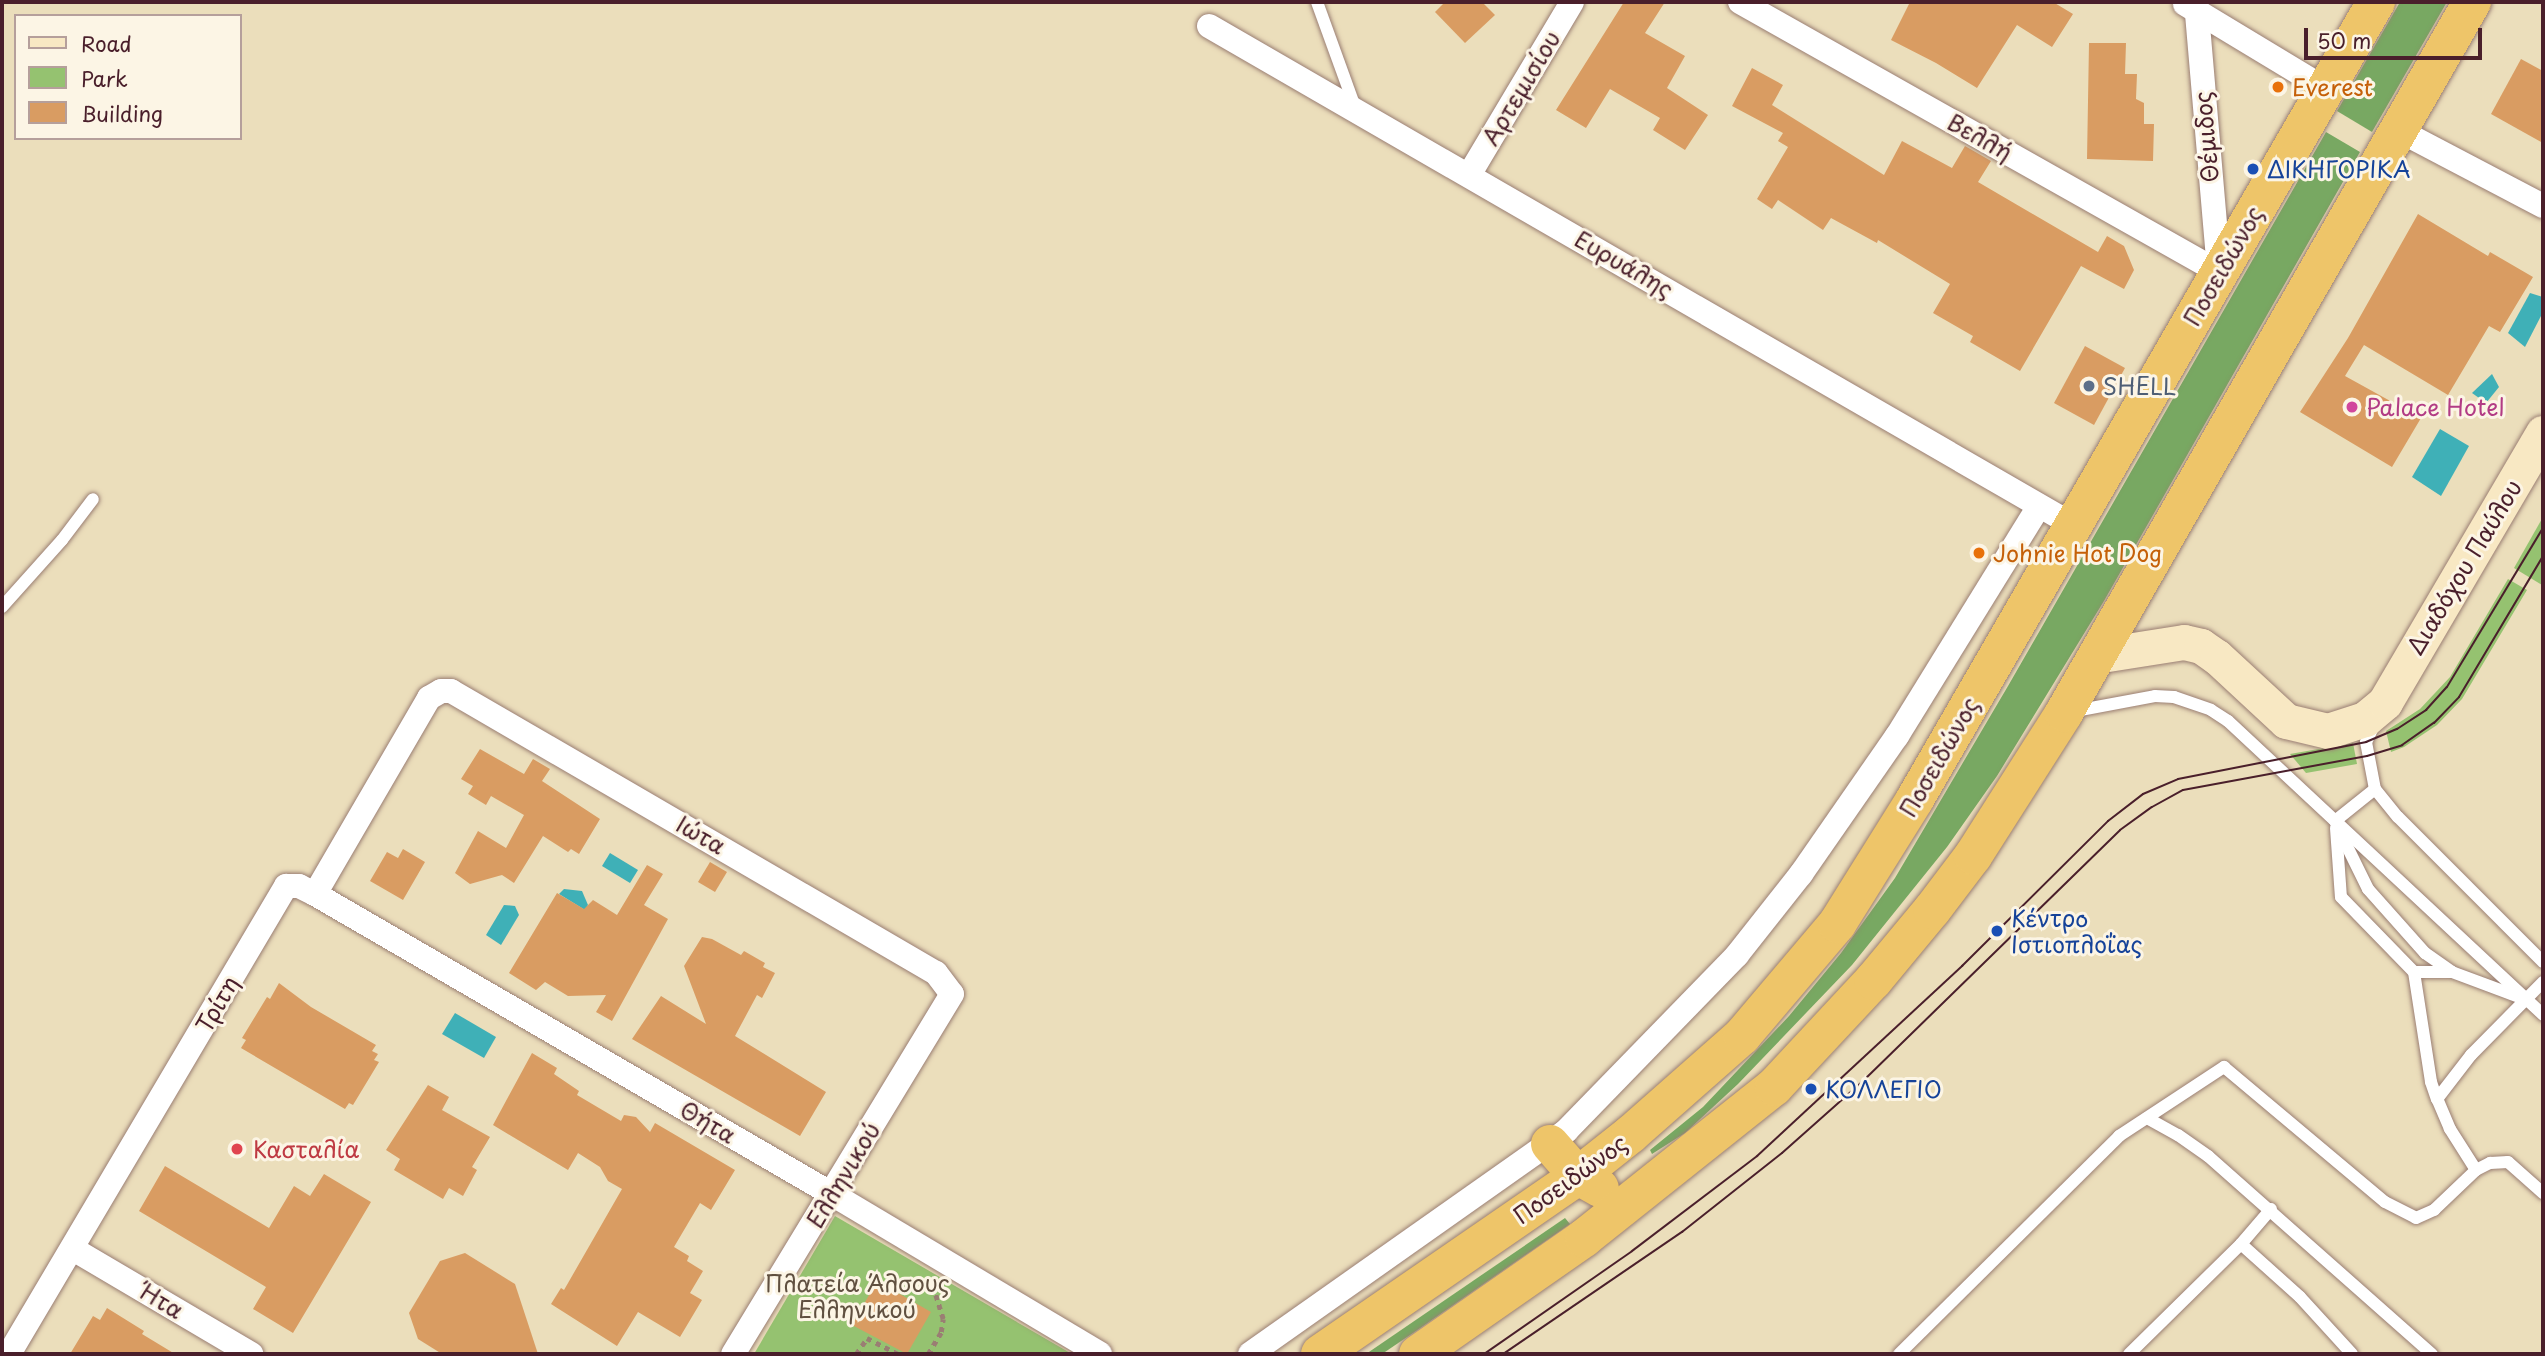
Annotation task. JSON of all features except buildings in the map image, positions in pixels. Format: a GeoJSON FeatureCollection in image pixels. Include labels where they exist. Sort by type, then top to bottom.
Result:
{"type":"FeatureCollection","features":[{"type":"Feature","properties":{"kind":"highway","name":"Ποσειδώνος"},"geometry":{"type":"LineString","coordinates":[[1320,1354],[1578,1176],[1631,1135],[1742,1036],[1837,924],[1915,799],[2376,2]]}},
{"type":"Feature","properties":{"kind":"highway"},"geometry":{"type":"LineString","coordinates":[[1418,1354],[1514,1289],[1774,1087],[1873,981],[1973,856],[2064,713],[2472,2]]}},
{"type":"Feature","properties":{"kind":"highway"},"geometry":{"type":"LineString","coordinates":[[1550,1144],[1578,1176],[1627,1203]]}},
{"type":"Feature","properties":{"kind":"street","name":"Αρτεμισίου"},"geometry":{"type":"LineString","coordinates":[[1469,175],[1572,2]]}},
{"type":"Feature","properties":{"kind":"street","name":"Βελλή"},"geometry":{"type":"LineString","coordinates":[[1740,2],[2219,272]]}},
{"type":"Feature","properties":{"kind":"street","name":"Θέμιδος"},"geometry":{"type":"LineString","coordinates":[[2191,5],[2219,272]]}},
{"type":"Feature","properties":{"kind":"street"},"geometry":{"type":"LineString","coordinates":[[2191,5],[2326,89]]}},
{"type":"Feature","properties":{"kind":"street","name":"Ευρυάλης"},"geometry":{"type":"LineString","coordinates":[[1209,26],[2073,525]]}},
{"type":"Feature","properties":{"kind":"street"},"geometry":{"type":"LineString","coordinates":[[2400,131],[2543,206]]}},
{"type":"Feature","properties":{"kind":"street","name":"Διαδόχου Παύλου"},"geometry":{"type":"LineString","coordinates":[[2385,702],[2543,433]]}},
{"type":"Feature","properties":{"kind":"street"},"geometry":{"type":"LineString","coordinates":[[1250,1354],[1550,1144],[1737,955],[1801,874],[1897,736],[2039,506]]}},
{"type":"Feature","properties":{"kind":"street"},"geometry":{"type":"LineString","coordinates":[[2095,656],[2184,642],[2201,646],[2217,657],[2286,721],[2310,729],[2328,731],[2347,727],[2365,719],[2385,702]]}},
{"type":"Feature","properties":{"kind":"street","name":"Ιώτα"},"geometry":{"type":"LineString","coordinates":[[314,894],[429,698],[441,691],[451,691],[936,973],[951,994]]}},
{"type":"Feature","properties":{"kind":"street","name":"Τρίτη"},"geometry":{"type":"LineString","coordinates":[[9,1354],[286,886],[299,886],[314,894]]}},
{"type":"Feature","properties":{"kind":"street","name":"Θήτα"},"geometry":{"type":"LineString","coordinates":[[314,894],[832,1194],[940,1261],[1100,1354]]}},
{"type":"Feature","properties":{"kind":"street","name":"Ελληνικού"},"geometry":{"type":"LineString","coordinates":[[733,1354],[951,994]]}},
{"type":"Feature","properties":{"kind":"street","name":"Ήτα"},"geometry":{"type":"LineString","coordinates":[[73,1249],[251,1354]]}},
{"type":"Feature","properties":{"kind":"lane"},"geometry":{"type":"LineString","coordinates":[[1317,2],[1356,110]]}},
{"type":"Feature","properties":{"kind":"lane"},"geometry":{"type":"LineString","coordinates":[[2,607],[62,540],[93,499]]}},
{"type":"Feature","properties":{"kind":"lane"},"geometry":{"type":"LineString","coordinates":[[2064,713],[2155,696],[2191,702],[2228,721],[2543,1015]]}},
{"type":"Feature","properties":{"kind":"lane"},"geometry":{"type":"LineString","coordinates":[[2385,702],[2366,742],[2375,789],[2398,817],[2543,962]]}},
{"type":"Feature","properties":{"kind":"lane"},"geometry":{"type":"LineString","coordinates":[[2335,821],[2375,789]]}},
{"type":"Feature","properties":{"kind":"lane"},"geometry":{"type":"LineString","coordinates":[[2335,821],[2368,889],[2425,953],[2452,972],[2527,1000]]}},
{"type":"Feature","properties":{"kind":"lane"},"geometry":{"type":"LineString","coordinates":[[2335,821],[2341,897],[2414,972],[2431,1082],[2450,1129],[2476,1170]]}},
{"type":"Feature","properties":{"kind":"lane"},"geometry":{"type":"LineString","coordinates":[[2414,972],[2452,972]]}},
{"type":"Feature","properties":{"kind":"lane"},"geometry":{"type":"LineString","coordinates":[[2437,1099],[2471,1055],[2543,982]]}},
{"type":"Feature","properties":{"kind":"lane"},"geometry":{"type":"LineString","coordinates":[[1899,1354],[2119,1136],[2224,1067],[2385,1202],[2409,1216],[2424,1216],[2434,1210],[2476,1170],[2490,1163],[2508,1162],[2543,1193]]}},
{"type":"Feature","properties":{"kind":"lane"},"geometry":{"type":"LineString","coordinates":[[2147,1118],[2208,1156],[2432,1354]]}},
{"type":"Feature","properties":{"kind":"lane"},"geometry":{"type":"LineString","coordinates":[[2129,1354],[2241,1244],[2270,1209]]}},
{"type":"Feature","properties":{"kind":"lane"},"geometry":{"type":"LineString","coordinates":[[2241,1244],[2300,1297],[2352,1354]]}},
{"type":"Feature","properties":{"kind":"path"},"geometry":{"type":"LineString","coordinates":[[928,1354],[941,1332],[943,1319],[941,1306],[929,1282],[940,1261]]}},
{"type":"Feature","properties":{"kind":"path"},"geometry":{"type":"LineString","coordinates":[[856,1354],[867,1338],[898,1354]]}},
{"type":"Feature","properties":{"kind":"green space"},"geometry":{"type":"Polygon","coordinates":[[[2400,2],[2447,2],[2372,132],[2337,111],[2400,2]]]}},
{"type":"Feature","properties":{"kind":"green space"},"geometry":{"type":"Polygon","coordinates":[[[2326,132],[2360,152],[2104,601],[1997,776],[1947,847],[1852,965],[1738,1084],[1685,1133],[1652,1154],[1650,1150],[1703,1107],[1789,1016],[1841,953],[1895,878],[2326,132]]]}},
{"type":"Feature","properties":{"kind":"green space"},"geometry":{"type":"Polygon","coordinates":[[[2543,517],[2543,583],[2542,585],[2514,568],[2543,517]]]}},
{"type":"Feature","properties":{"kind":"green space"},"geometry":{"type":"Polygon","coordinates":[[[2508,579],[2527,590],[2462,699],[2437,725],[2404,747],[2391,752],[2386,731],[2420,709],[2450,677],[2508,579]]]}},
{"type":"Feature","properties":{"kind":"green space"},"geometry":{"type":"Polygon","coordinates":[[[2353,743],[2357,764],[2306,773],[2290,754],[2353,743]]]}},
{"type":"Feature","properties":{"kind":"green space","name":"Πλατεία Άλσους Ελληνικού"},"geometry":{"type":"Polygon","coordinates":[[[835,1216],[1072,1354],[754,1354],[835,1216]]]}},
{"type":"Feature","properties":{"kind":"green space"},"geometry":{"type":"Polygon","coordinates":[[[1565,1218],[1570,1224],[1416,1331],[1382,1354],[1366,1354],[1565,1218]]]}},
{"type":"Feature","properties":{"kind":"water"},"geometry":{"type":"Polygon","coordinates":[[[2530,293],[2543,297],[2543,312],[2525,347],[2508,333],[2530,293]]]}},
{"type":"Feature","properties":{"kind":"water"},"geometry":{"type":"Polygon","coordinates":[[[2492,374],[2499,387],[2486,403],[2472,393],[2492,374]]]}},
{"type":"Feature","properties":{"kind":"water"},"geometry":{"type":"Polygon","coordinates":[[[2440,429],[2469,446],[2441,496],[2412,477],[2440,429]]]}},
{"type":"Feature","properties":{"kind":"water"},"geometry":{"type":"Polygon","coordinates":[[[610,853],[638,870],[630,883],[602,866],[610,853]]]}},
{"type":"Feature","properties":{"kind":"water"},"geometry":{"type":"Polygon","coordinates":[[[564,889],[582,891],[588,905],[585,910],[559,894],[564,889]]]}},
{"type":"Feature","properties":{"kind":"water"},"geometry":{"type":"Polygon","coordinates":[[[504,905],[515,906],[519,915],[501,945],[486,935],[504,905]]]}},
{"type":"Feature","properties":{"kind":"water"},"geometry":{"type":"Polygon","coordinates":[[[455,1013],[496,1037],[484,1058],[442,1034],[455,1013]]]}},
{"type":"Feature","properties":{"kind":"tram line"},"geometry":{"type":"LineString","coordinates":[[1484,1354],[1632,1251],[1757,1156],[1962,966],[2108,821],[2143,794],[2178,779],[2366,742],[2397,729],[2426,710],[2447,687],[2543,528]]}},
{"type":"Feature","properties":{"kind":"tram line"},"geometry":{"type":"LineString","coordinates":[[1503,1354],[1682,1232],[1782,1153],[1863,1081],[2120,830],[2152,807],[2183,790],[2367,756],[2402,745],[2434,723],[2459,697],[2543,556]]}},
{"type":"Feature","properties":{"kind":"place","name":"Everest"},"geometry":{"type":"Point","coordinates":[2278,87]}},
{"type":"Feature","properties":{"kind":"place","name":"ΔΙΚΗΓΟΡΙΚΑ"},"geometry":{"type":"Point","coordinates":[2253,169]}},
{"type":"Feature","properties":{"kind":"place","name":"SHELL"},"geometry":{"type":"Point","coordinates":[2089,386]}},
{"type":"Feature","properties":{"kind":"place","name":"Palace Hotel"},"geometry":{"type":"Point","coordinates":[2352,407]}},
{"type":"Feature","properties":{"kind":"place","name":"Johnie Hot Dog"},"geometry":{"type":"Point","coordinates":[1979,553]}},
{"type":"Feature","properties":{"kind":"place","name":"Κέντρο Ιστιοπλοΐας"},"geometry":{"type":"Point","coordinates":[1997,931]}},
{"type":"Feature","properties":{"kind":"place","name":"ΚΟΛΛΕΓΙΟ"},"geometry":{"type":"Point","coordinates":[1811,1089]}},
{"type":"Feature","properties":{"kind":"place","name":"Κασταλία"},"geometry":{"type":"Point","coordinates":[237,1149]}}]}
